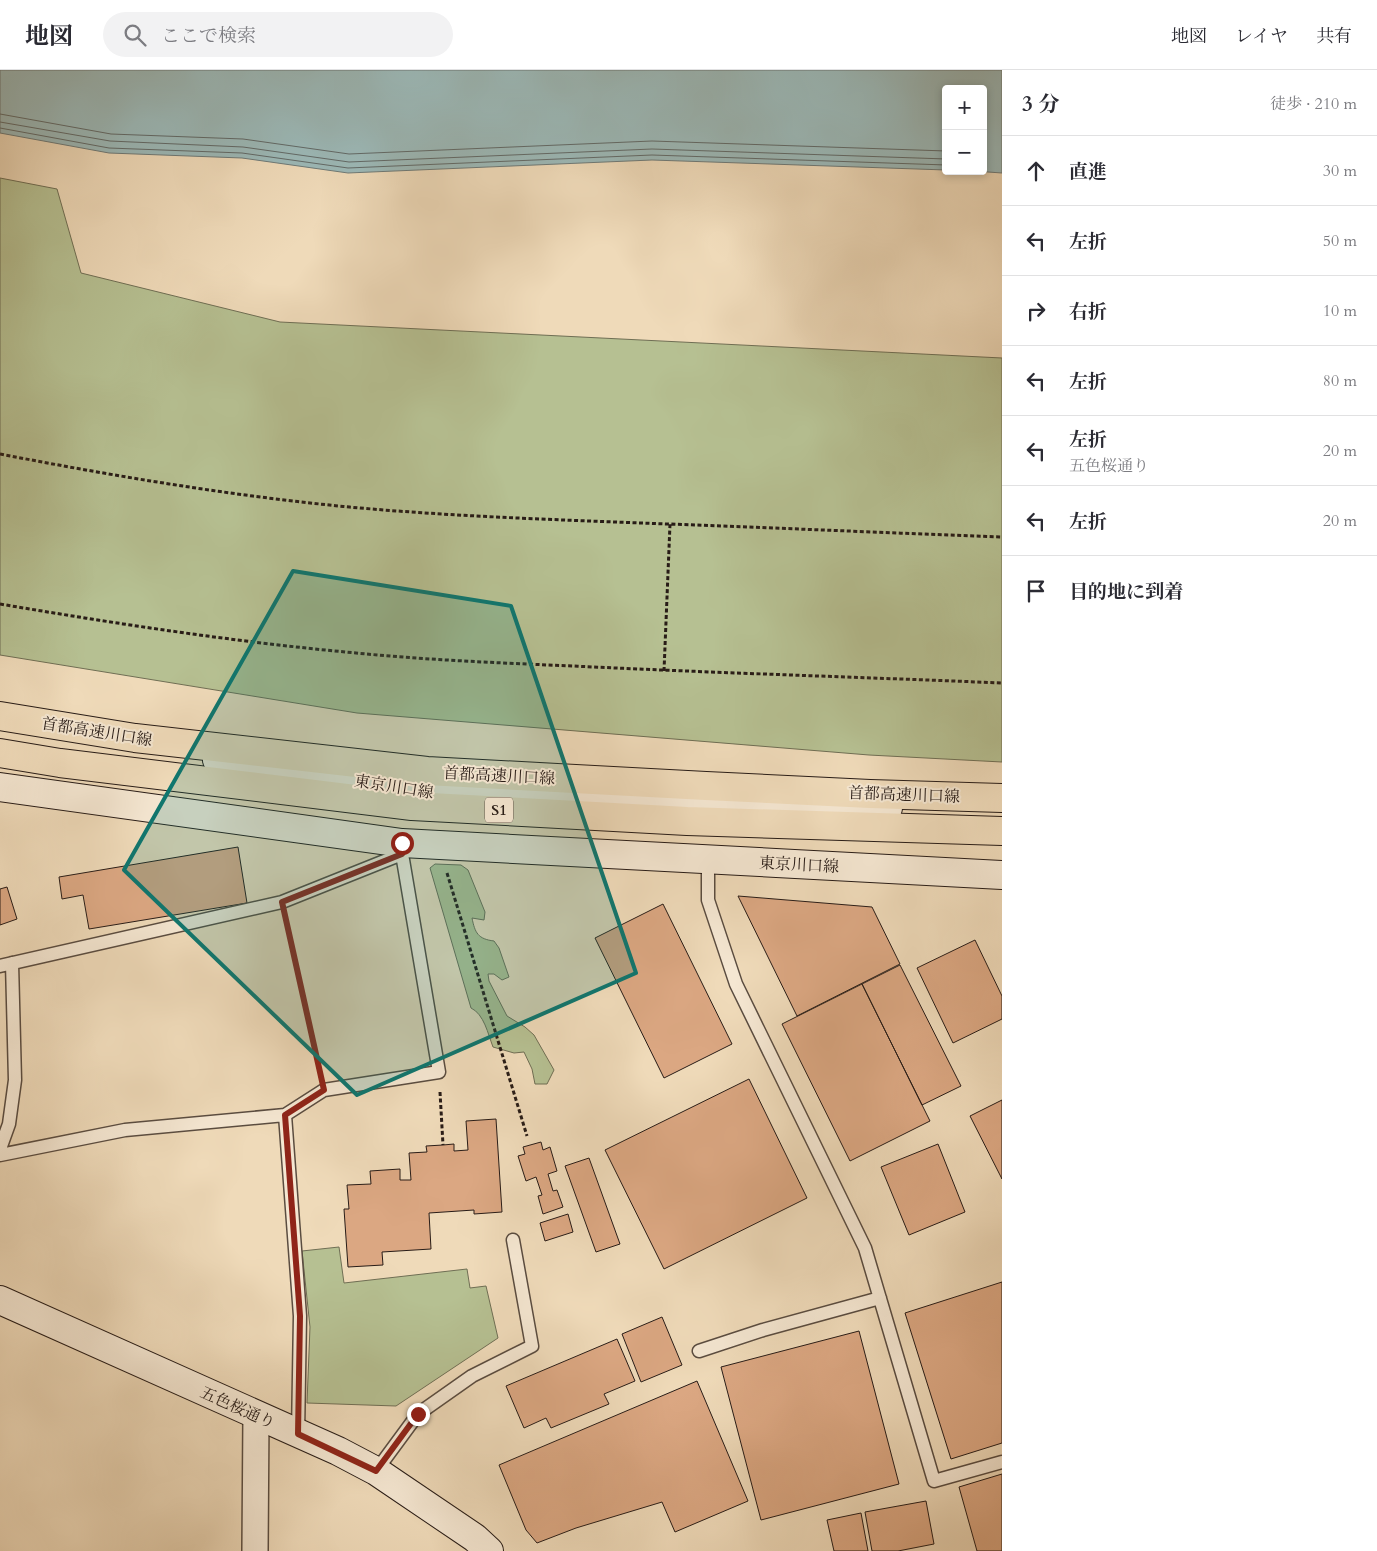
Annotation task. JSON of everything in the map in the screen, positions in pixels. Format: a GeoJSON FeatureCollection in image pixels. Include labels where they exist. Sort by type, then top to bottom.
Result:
{"type":"FeatureCollection","features":[{"type":"Feature","properties":{"kind":"highway","name":"首都高速川口線"},"geometry":{"type":"LineString","coordinates":[[0,716],[135,738],[427,771],[870,794],[1002,798]]}},
{"type":"Feature","properties":{"kind":"highway","name":"首都高速川口線"},"geometry":{"type":"LineString","coordinates":[[0,753],[60,763],[412,806],[687,821],[1002,830]]}},
{"type":"Feature","properties":{"kind":"main road","name":"東京川口線"},"geometry":{"type":"LineString","coordinates":[[0,727],[443,794],[1002,812]]}},
{"type":"Feature","properties":{"kind":"main road","name":"東京川口線"},"geometry":{"type":"LineString","coordinates":[[0,788],[402,848],[438,845],[708,859],[1000,880]]}},
{"type":"Feature","properties":{"kind":"main road","name":"五色桜通り"},"geometry":{"type":"LineString","coordinates":[[0,1300],[376,1471],[475,1538],[489,1551]]}},
{"type":"Feature","properties":{"kind":"street"},"geometry":{"type":"LineString","coordinates":[[255,1551],[256,1415]]}},
{"type":"Feature","properties":{"kind":"lane"},"geometry":{"type":"LineString","coordinates":[[0,1149],[9,1124],[15,1080],[6,964],[282,902],[402,848],[439,1072],[324,1090],[285,1115],[125,1130],[0,1155]]}},
{"type":"Feature","properties":{"kind":"lane"},"geometry":{"type":"LineString","coordinates":[[708,859],[708,900],[736,984],[865,1248],[934,1481],[1002,1462]]}},
{"type":"Feature","properties":{"kind":"lane"},"geometry":{"type":"LineString","coordinates":[[285,1115],[300,1316],[298,1434]]}},
{"type":"Feature","properties":{"kind":"lane"},"geometry":{"type":"LineString","coordinates":[[376,1471],[418,1414],[472,1376],[532,1346],[513,1240]]}},
{"type":"Feature","properties":{"kind":"lane"},"geometry":{"type":"LineString","coordinates":[[699,1351],[763,1330],[880,1298]]}},
{"type":"Feature","properties":{"kind":"path"},"geometry":{"type":"LineString","coordinates":[[0,454],[113,475],[254,496],[341,506],[468,516],[1002,537]]}},
{"type":"Feature","properties":{"kind":"path"},"geometry":{"type":"LineString","coordinates":[[664,671],[670,524]]}},
{"type":"Feature","properties":{"kind":"path"},"geometry":{"type":"LineString","coordinates":[[0,604],[180,632],[356,653],[664,671],[1002,683]]}},
{"type":"Feature","properties":{"kind":"path"},"geometry":{"type":"LineString","coordinates":[[438,845],[527,1136]]}},
{"type":"Feature","properties":{"kind":"path"},"geometry":{"type":"LineString","coordinates":[[282,902],[324,1090]]}},
{"type":"Feature","properties":{"kind":"path"},"geometry":{"type":"LineString","coordinates":[[439,1072],[444,1145]]}},
{"type":"Feature","properties":{"kind":"highlighted area"},"geometry":{"type":"Polygon","coordinates":[[[293,571],[511,606],[636,973],[357,1095],[124,870],[293,571]]]}},
{"type":"Feature","properties":{"kind":"green space"},"geometry":{"type":"Polygon","coordinates":[[[0,178],[57,189],[81,273],[280,322],[1002,358],[1002,762],[869,755],[357,713],[0,655],[0,178]]]}},
{"type":"Feature","properties":{"kind":"green space"},"geometry":{"type":"Polygon","coordinates":[[[435,864],[461,865],[468,870],[485,912],[484,920],[472,918],[474,928],[481,937],[494,941],[499,948],[509,977],[502,980],[494,974],[488,974],[489,981],[507,1016],[534,1035],[554,1070],[547,1084],[535,1084],[532,1069],[524,1052],[514,1053],[493,1047],[482,1020],[471,1008],[430,868],[435,864]]]}},
{"type":"Feature","properties":{"kind":"green space"},"geometry":{"type":"Polygon","coordinates":[[[339,1247],[344,1283],[467,1269],[470,1288],[486,1286],[498,1338],[396,1406],[307,1403],[310,1327],[302,1251],[339,1247]]]}},
{"type":"Feature","properties":{"kind":"water"},"geometry":{"type":"Polygon","coordinates":[[[0,70],[1002,70],[1002,173],[987,172],[987,85],[942,85],[942,170],[652,160],[348,173],[242,158],[109,153],[0,133],[0,70]]]}},
{"type":"Feature","properties":{"kind":"building"},"geometry":{"type":"Polygon","coordinates":[[[238,847],[247,903],[89,929],[83,895],[62,899],[59,877],[238,847]]]}},
{"type":"Feature","properties":{"kind":"building"},"geometry":{"type":"Polygon","coordinates":[[[7,887],[17,919],[0,925],[0,889],[7,887]]]}},
{"type":"Feature","properties":{"kind":"building"},"geometry":{"type":"Polygon","coordinates":[[[738,896],[872,907],[900,964],[797,1016],[738,896]]]}},
{"type":"Feature","properties":{"kind":"building"},"geometry":{"type":"Polygon","coordinates":[[[663,904],[732,1044],[664,1078],[595,938],[663,904]]]}},
{"type":"Feature","properties":{"kind":"building"},"geometry":{"type":"Polygon","coordinates":[[[975,940],[1002,996],[1002,1019],[953,1043],[917,968],[975,940]]]}},
{"type":"Feature","properties":{"kind":"building"},"geometry":{"type":"Polygon","coordinates":[[[900,965],[961,1086],[922,1105],[862,984],[900,965]]]}},
{"type":"Feature","properties":{"kind":"building"},"geometry":{"type":"Polygon","coordinates":[[[862,984],[930,1121],[850,1161],[782,1024],[862,984]]]}},
{"type":"Feature","properties":{"kind":"building"},"geometry":{"type":"Polygon","coordinates":[[[749,1079],[807,1198],[664,1269],[605,1150],[749,1079]]]}},
{"type":"Feature","properties":{"kind":"building"},"geometry":{"type":"Polygon","coordinates":[[[1002,1100],[1002,1179],[970,1116],[1002,1100]]]}},
{"type":"Feature","properties":{"kind":"building"},"geometry":{"type":"Polygon","coordinates":[[[496,1119],[502,1212],[474,1214],[474,1210],[429,1213],[431,1249],[382,1252],[383,1265],[348,1267],[344,1209],[349,1209],[347,1185],[371,1184],[370,1171],[400,1169],[400,1180],[411,1180],[409,1153],[427,1152],[426,1146],[454,1144],[454,1151],[468,1150],[466,1121],[496,1119]]]}},
{"type":"Feature","properties":{"kind":"building"},"geometry":{"type":"Polygon","coordinates":[[[541,1142],[543,1150],[550,1147],[557,1171],[548,1174],[553,1191],[557,1190],[563,1207],[543,1214],[538,1196],[542,1195],[536,1177],[526,1181],[518,1156],[525,1154],[523,1147],[541,1142]]]}},
{"type":"Feature","properties":{"kind":"building"},"geometry":{"type":"Polygon","coordinates":[[[938,1144],[965,1212],[909,1235],[881,1167],[938,1144]]]}},
{"type":"Feature","properties":{"kind":"building"},"geometry":{"type":"Polygon","coordinates":[[[589,1158],[620,1244],[596,1252],[565,1166],[589,1158]]]}},
{"type":"Feature","properties":{"kind":"building"},"geometry":{"type":"Polygon","coordinates":[[[568,1214],[573,1232],[545,1241],[540,1223],[568,1214]]]}},
{"type":"Feature","properties":{"kind":"building"},"geometry":{"type":"Polygon","coordinates":[[[1002,1282],[1002,1443],[951,1459],[905,1313],[1002,1282]]]}},
{"type":"Feature","properties":{"kind":"building"},"geometry":{"type":"Polygon","coordinates":[[[662,1317],[682,1365],[641,1382],[622,1334],[662,1317]]]}},
{"type":"Feature","properties":{"kind":"building"},"geometry":{"type":"Polygon","coordinates":[[[859,1331],[899,1484],[761,1520],[721,1367],[859,1331]]]}},
{"type":"Feature","properties":{"kind":"building"},"geometry":{"type":"Polygon","coordinates":[[[617,1339],[635,1381],[604,1394],[609,1404],[551,1428],[546,1418],[524,1428],[506,1386],[617,1339]]]}},
{"type":"Feature","properties":{"kind":"building"},"geometry":{"type":"Polygon","coordinates":[[[697,1381],[748,1501],[675,1532],[662,1502],[576,1528],[537,1543],[526,1530],[499,1465],[697,1381]]]}},
{"type":"Feature","properties":{"kind":"building"},"geometry":{"type":"Polygon","coordinates":[[[1002,1474],[1002,1551],[977,1551],[959,1487],[1002,1474]]]}},
{"type":"Feature","properties":{"kind":"building"},"geometry":{"type":"Polygon","coordinates":[[[926,1501],[934,1544],[898,1551],[872,1551],[865,1512],[926,1501]]]}},
{"type":"Feature","properties":{"kind":"building"},"geometry":{"type":"Polygon","coordinates":[[[861,1513],[868,1551],[834,1551],[827,1520],[861,1513]]]}},
{"type":"Feature","properties":{"kind":"route"},"geometry":{"type":"LineString","coordinates":[[402,843],[402,854],[282,902],[324,1090],[285,1115],[300,1316],[298,1434],[376,1471],[418,1414]]}}]}
